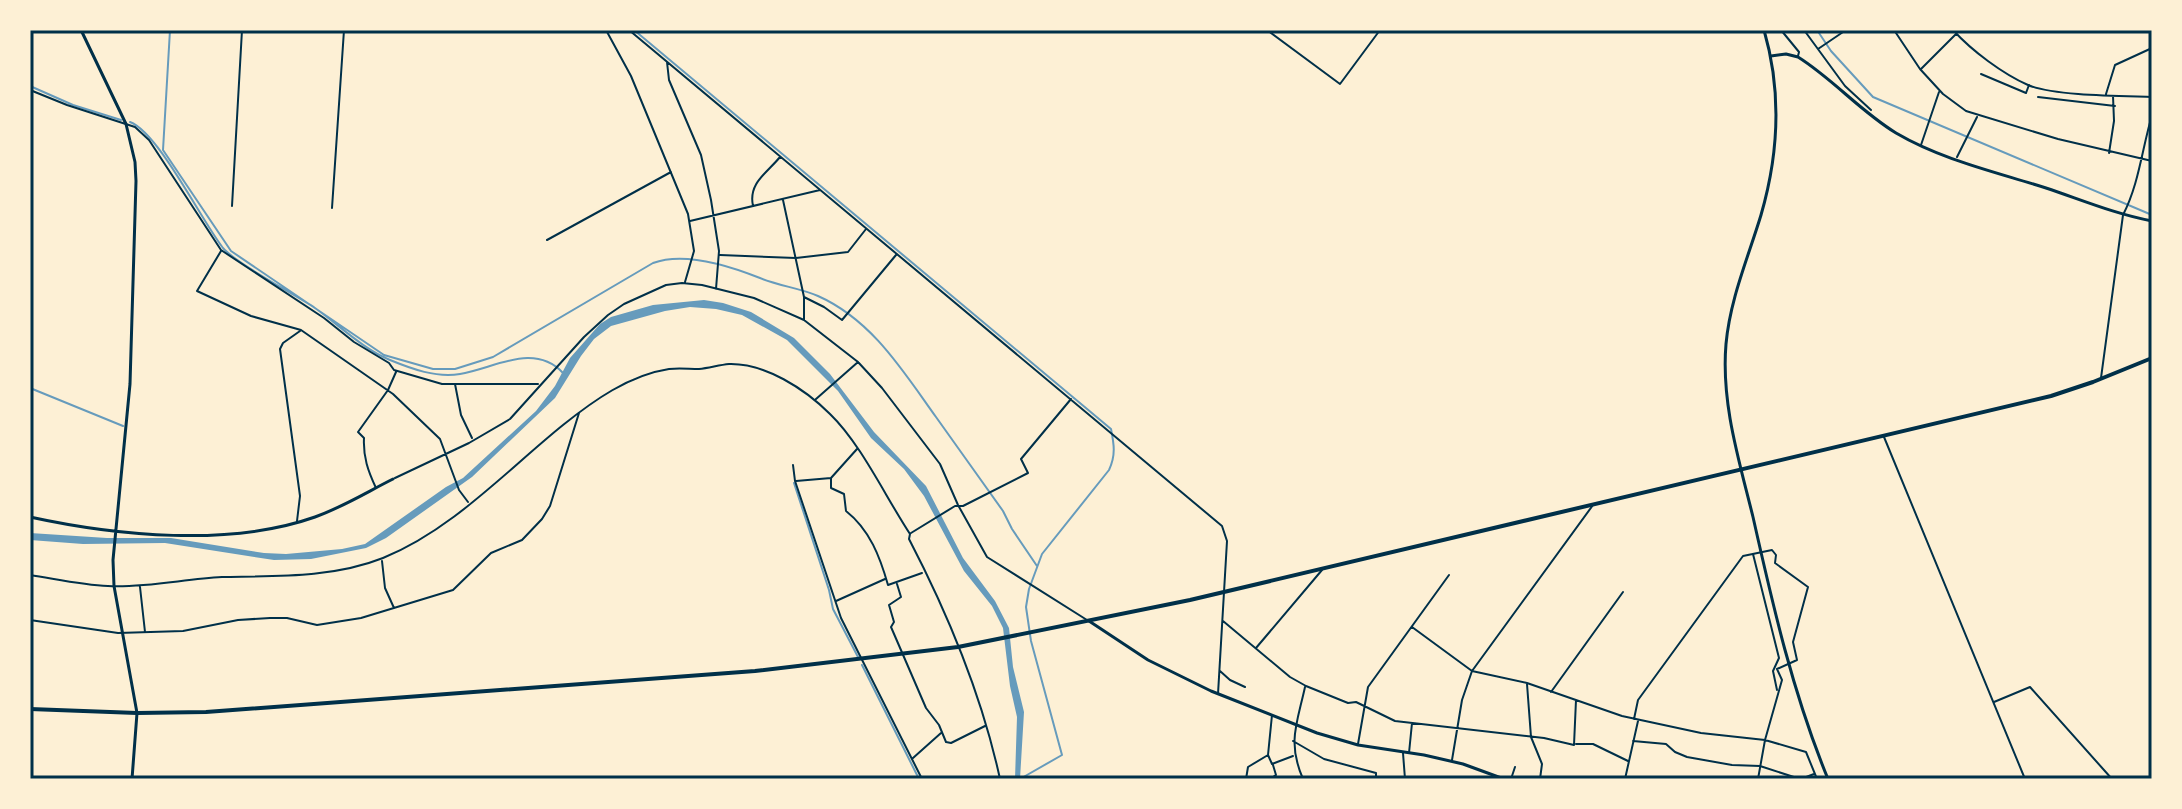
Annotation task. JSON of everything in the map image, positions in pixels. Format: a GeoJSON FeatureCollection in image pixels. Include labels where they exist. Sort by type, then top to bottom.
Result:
{"type":"FeatureCollection","features":[{"type":"Feature","properties":{"kind":"highway"},"geometry":{"type":"LineString","coordinates":[[30,709],[213,712],[759,671],[958,647],[1224,591],[2051,396],[2152,358]]}},
{"type":"Feature","properties":{"kind":"street"},"geometry":{"type":"LineString","coordinates":[[81,30],[126,124],[135,162],[135,291],[130,384],[113,555],[114,586],[137,713],[132,779]]}},
{"type":"Feature","properties":{"kind":"street"},"geometry":{"type":"LineString","coordinates":[[232,206],[242,30]]}},
{"type":"Feature","properties":{"kind":"street"},"geometry":{"type":"LineString","coordinates":[[332,208],[344,30]]}},
{"type":"Feature","properties":{"kind":"street"},"geometry":{"type":"LineString","coordinates":[[606,30],[631,76],[672,171],[689,221],[694,251],[684,283]]}},
{"type":"Feature","properties":{"kind":"street"},"geometry":{"type":"LineString","coordinates":[[629,30],[1222,526],[1227,541],[1218,694]]}},
{"type":"Feature","properties":{"kind":"street"},"geometry":{"type":"LineString","coordinates":[[1267,30],[1340,84],[1380,30]]}},
{"type":"Feature","properties":{"kind":"street"},"geometry":{"type":"LineString","coordinates":[[1764,30],[1771,56],[1777,114],[1773,164],[1761,215],[1734,300],[1726,344],[1728,408],[1788,664],[1828,779]]}},
{"type":"Feature","properties":{"kind":"street"},"geometry":{"type":"LineString","coordinates":[[1781,30],[1799,52],[1798,57]]}},
{"type":"Feature","properties":{"kind":"street"},"geometry":{"type":"LineString","coordinates":[[1804,30],[1845,86],[1871,110]]}},
{"type":"Feature","properties":{"kind":"street"},"geometry":{"type":"LineString","coordinates":[[1817,50],[1846,30]]}},
{"type":"Feature","properties":{"kind":"street"},"geometry":{"type":"LineString","coordinates":[[1894,30],[1939,91],[1966,111],[2109,153],[2152,161]]}},
{"type":"Feature","properties":{"kind":"street"},"geometry":{"type":"LineString","coordinates":[[1920,69],[1955,32],[1995,64],[2029,85],[2106,95],[2152,97]]}},
{"type":"Feature","properties":{"kind":"street"},"geometry":{"type":"LineString","coordinates":[[2106,95],[2115,65],[2152,48]]}},
{"type":"Feature","properties":{"kind":"street"},"geometry":{"type":"LineString","coordinates":[[1771,56],[1786,54],[1798,57],[1870,116],[1921,145],[2123,215],[2152,221]]}},
{"type":"Feature","properties":{"kind":"street"},"geometry":{"type":"LineString","coordinates":[[667,61],[665,65],[669,80],[701,155],[714,215],[719,255],[716,289]]}},
{"type":"Feature","properties":{"kind":"street"},"geometry":{"type":"LineString","coordinates":[[1981,74],[2026,93],[2029,85]]}},
{"type":"Feature","properties":{"kind":"street"},"geometry":{"type":"LineString","coordinates":[[30,90],[135,127],[149,140],[221,250],[324,318],[396,371],[442,384],[540,384]]}},
{"type":"Feature","properties":{"kind":"street"},"geometry":{"type":"LineString","coordinates":[[1921,145],[1939,91]]}},
{"type":"Feature","properties":{"kind":"street"},"geometry":{"type":"LineString","coordinates":[[2109,153],[2115,106],[2113,95]]}},
{"type":"Feature","properties":{"kind":"street"},"geometry":{"type":"LineString","coordinates":[[2038,97],[2115,106]]}},
{"type":"Feature","properties":{"kind":"street"},"geometry":{"type":"LineString","coordinates":[[1956,159],[1977,115]]}},
{"type":"Feature","properties":{"kind":"street"},"geometry":{"type":"LineString","coordinates":[[2101,379],[2123,215],[2133,196],[2152,115]]}},
{"type":"Feature","properties":{"kind":"street"},"geometry":{"type":"LineString","coordinates":[[753,206],[750,195],[753,186],[781,156]]}},
{"type":"Feature","properties":{"kind":"street"},"geometry":{"type":"LineString","coordinates":[[547,240],[672,171]]}},
{"type":"Feature","properties":{"kind":"street"},"geometry":{"type":"LineString","coordinates":[[689,221],[822,190]]}},
{"type":"Feature","properties":{"kind":"street"},"geometry":{"type":"LineString","coordinates":[[783,199],[804,297],[804,320]]}},
{"type":"Feature","properties":{"kind":"street"},"geometry":{"type":"LineString","coordinates":[[719,255],[796,258],[848,252],[866,229]]}},
{"type":"Feature","properties":{"kind":"street"},"geometry":{"type":"LineString","coordinates":[[221,250],[197,291],[251,316],[301,330],[388,390],[436,434],[459,490],[469,503]]}},
{"type":"Feature","properties":{"kind":"street"},"geometry":{"type":"LineString","coordinates":[[804,297],[842,320],[896,255]]}},
{"type":"Feature","properties":{"kind":"street"},"geometry":{"type":"LineString","coordinates":[[30,517],[149,535],[213,534],[297,523],[336,509],[510,419],[608,315],[646,293],[666,285],[684,283],[754,298],[804,320],[858,362],[932,452],[981,550],[991,561],[1148,660],[1218,694],[1297,725],[1358,745],[1452,762],[1504,779]]}},
{"type":"Feature","properties":{"kind":"street"},"geometry":{"type":"LineString","coordinates":[[297,523],[300,496],[280,349],[283,343],[301,330]]}},
{"type":"Feature","properties":{"kind":"street"},"geometry":{"type":"LineString","coordinates":[[815,400],[858,362]]}},
{"type":"Feature","properties":{"kind":"street"},"geometry":{"type":"LineString","coordinates":[[30,575],[114,586],[139,586],[219,577],[336,571],[381,558],[412,544],[469,503],[605,394],[660,371],[728,364],[748,366],[789,383],[832,416],[857,449],[910,534],[909,539],[958,647],[986,726],[1000,779]]}},
{"type":"Feature","properties":{"kind":"street"},"geometry":{"type":"LineString","coordinates":[[376,488],[367,469],[364,438],[358,432],[388,390],[396,371]]}},
{"type":"Feature","properties":{"kind":"street"},"geometry":{"type":"LineString","coordinates":[[455,383],[456,400],[473,440]]}},
{"type":"Feature","properties":{"kind":"street"},"geometry":{"type":"LineString","coordinates":[[910,534],[958,505],[963,506],[1028,473],[1021,459],[1071,399]]}},
{"type":"Feature","properties":{"kind":"street"},"geometry":{"type":"LineString","coordinates":[[30,620],[94,631],[122,632],[183,631],[238,620],[270,618],[287,618],[305,624],[330,624],[394,609],[453,590],[491,553],[517,543],[547,511],[577,426],[579,412]]}},
{"type":"Feature","properties":{"kind":"street"},"geometry":{"type":"LineString","coordinates":[[1883,435],[2025,779]]}},
{"type":"Feature","properties":{"kind":"street"},"geometry":{"type":"LineString","coordinates":[[857,449],[831,478],[831,488],[844,494],[846,511],[870,537],[888,585],[924,573]]}},
{"type":"Feature","properties":{"kind":"street"},"geometry":{"type":"LineString","coordinates":[[793,465],[795,481],[834,601],[921,777]]}},
{"type":"Feature","properties":{"kind":"street"},"geometry":{"type":"LineString","coordinates":[[795,481],[831,478]]}},
{"type":"Feature","properties":{"kind":"street"},"geometry":{"type":"LineString","coordinates":[[1452,762],[1462,700],[1472,671],[1594,504]]}},
{"type":"Feature","properties":{"kind":"street"},"geometry":{"type":"LineString","coordinates":[[1625,779],[1638,700],[1743,556],[1772,550],[1776,555],[1775,563],[1808,587],[1793,642],[1797,660],[1777,669],[1782,680],[1758,779]]}},
{"type":"Feature","properties":{"kind":"street"},"geometry":{"type":"LineString","coordinates":[[1753,553],[1779,658],[1773,671],[1778,694]]}},
{"type":"Feature","properties":{"kind":"street"},"geometry":{"type":"LineString","coordinates":[[381,558],[385,588],[394,609]]}},
{"type":"Feature","properties":{"kind":"street"},"geometry":{"type":"LineString","coordinates":[[1256,648],[1323,567]]}},
{"type":"Feature","properties":{"kind":"street"},"geometry":{"type":"LineString","coordinates":[[1358,745],[1368,687],[1449,575]]}},
{"type":"Feature","properties":{"kind":"street"},"geometry":{"type":"LineString","coordinates":[[834,601],[886,579]]}},
{"type":"Feature","properties":{"kind":"street"},"geometry":{"type":"LineString","coordinates":[[897,584],[901,597],[889,605],[894,622],[891,627],[926,708],[946,742],[951,743],[986,726]]}},
{"type":"Feature","properties":{"kind":"street"},"geometry":{"type":"LineString","coordinates":[[139,586],[145,632]]}},
{"type":"Feature","properties":{"kind":"street"},"geometry":{"type":"LineString","coordinates":[[1550,692],[1623,592]]}},
{"type":"Feature","properties":{"kind":"street"},"geometry":{"type":"LineString","coordinates":[[1222,620],[1290,677],[1348,703],[1356,702],[1395,721],[1458,727],[1574,745],[1593,744],[1628,761]]}},
{"type":"Feature","properties":{"kind":"street"},"geometry":{"type":"LineString","coordinates":[[1412,627],[1472,671],[1527,683],[1636,719],[1701,733],[1765,740],[1806,752],[1817,779]]}},
{"type":"Feature","properties":{"kind":"street"},"geometry":{"type":"LineString","coordinates":[[1219,671],[1245,687]]}},
{"type":"Feature","properties":{"kind":"street"},"geometry":{"type":"LineString","coordinates":[[1527,683],[1531,737],[1542,764],[1540,779]]}},
{"type":"Feature","properties":{"kind":"street"},"geometry":{"type":"LineString","coordinates":[[1303,779],[1294,756],[1293,741],[1306,686]]}},
{"type":"Feature","properties":{"kind":"street"},"geometry":{"type":"LineString","coordinates":[[1993,702],[2030,687],[2112,779]]}},
{"type":"Feature","properties":{"kind":"street"},"geometry":{"type":"LineString","coordinates":[[1574,745],[1576,700]]}},
{"type":"Feature","properties":{"kind":"street"},"geometry":{"type":"LineString","coordinates":[[1270,779],[1278,777],[1268,755],[1272,714]]}},
{"type":"Feature","properties":{"kind":"street"},"geometry":{"type":"LineString","coordinates":[[1409,754],[1412,722]]}},
{"type":"Feature","properties":{"kind":"street"},"geometry":{"type":"LineString","coordinates":[[912,758],[942,732]]}},
{"type":"Feature","properties":{"kind":"street"},"geometry":{"type":"LineString","coordinates":[[1293,741],[1324,759],[1376,773],[1376,779]]}},
{"type":"Feature","properties":{"kind":"street"},"geometry":{"type":"LineString","coordinates":[[1633,741],[1666,744],[1687,757],[1732,765],[1760,766],[1800,779],[1815,774]]}},
{"type":"Feature","properties":{"kind":"street"},"geometry":{"type":"LineString","coordinates":[[1403,753],[1405,779]]}},
{"type":"Feature","properties":{"kind":"street"},"geometry":{"type":"LineString","coordinates":[[1247,779],[1248,767],[1268,755]]}},
{"type":"Feature","properties":{"kind":"street"},"geometry":{"type":"LineString","coordinates":[[1272,764],[1294,756]]}},
{"type":"Feature","properties":{"kind":"street"},"geometry":{"type":"LineString","coordinates":[[1511,779],[1515,767]]}},
{"type":"Feature","properties":{"kind":"water"},"geometry":{"type":"Polygon","coordinates":[[[704,300],[751,312],[794,338],[830,374],[874,432],[926,486],[963,558],[995,601],[1009,628],[1013,667],[1024,712],[1020,779],[1015,779],[1017,717],[1003,628],[992,606],[964,571],[924,496],[904,469],[871,438],[838,391],[787,340],[742,315],[690,307],[611,326],[594,339],[555,398],[472,477],[386,538],[366,548],[311,559],[274,560],[165,543],[83,544],[30,540],[30,533],[171,538],[286,554],[365,544],[463,478],[536,411],[555,386],[570,358],[600,324],[611,317],[653,305],[704,300]]]}},
{"type":"Feature","properties":{"kind":"waterway"},"geometry":{"type":"LineString","coordinates":[[170,30],[163,150],[231,251],[384,355],[433,369],[455,369],[493,357],[653,263],[666,260],[707,262],[804,291],[837,306],[885,348],[1003,511],[1037,566]]}},
{"type":"Feature","properties":{"kind":"waterway"},"geometry":{"type":"LineString","coordinates":[[634,30],[1111,429],[1114,450],[1109,470],[1042,554],[1029,589],[1026,607],[1031,641],[1062,755],[1020,779]]}},
{"type":"Feature","properties":{"kind":"waterway"},"geometry":{"type":"LineString","coordinates":[[1817,30],[1831,51],[1873,97],[2152,215]]}},
{"type":"Feature","properties":{"kind":"waterway"},"geometry":{"type":"LineString","coordinates":[[30,86],[73,105],[121,120]]}},
{"type":"Feature","properties":{"kind":"waterway"},"geometry":{"type":"LineString","coordinates":[[130,122],[154,142],[230,255],[315,308],[380,355],[415,369],[442,375],[460,374],[527,358],[540,359],[563,373]]}},
{"type":"Feature","properties":{"kind":"waterway"},"geometry":{"type":"LineString","coordinates":[[30,388],[123,426]]}},
{"type":"Feature","properties":{"kind":"waterway"},"geometry":{"type":"LineString","coordinates":[[794,483],[833,609],[858,657]]}},
{"type":"Feature","properties":{"kind":"waterway"},"geometry":{"type":"LineString","coordinates":[[862,665],[919,779]]}}]}
